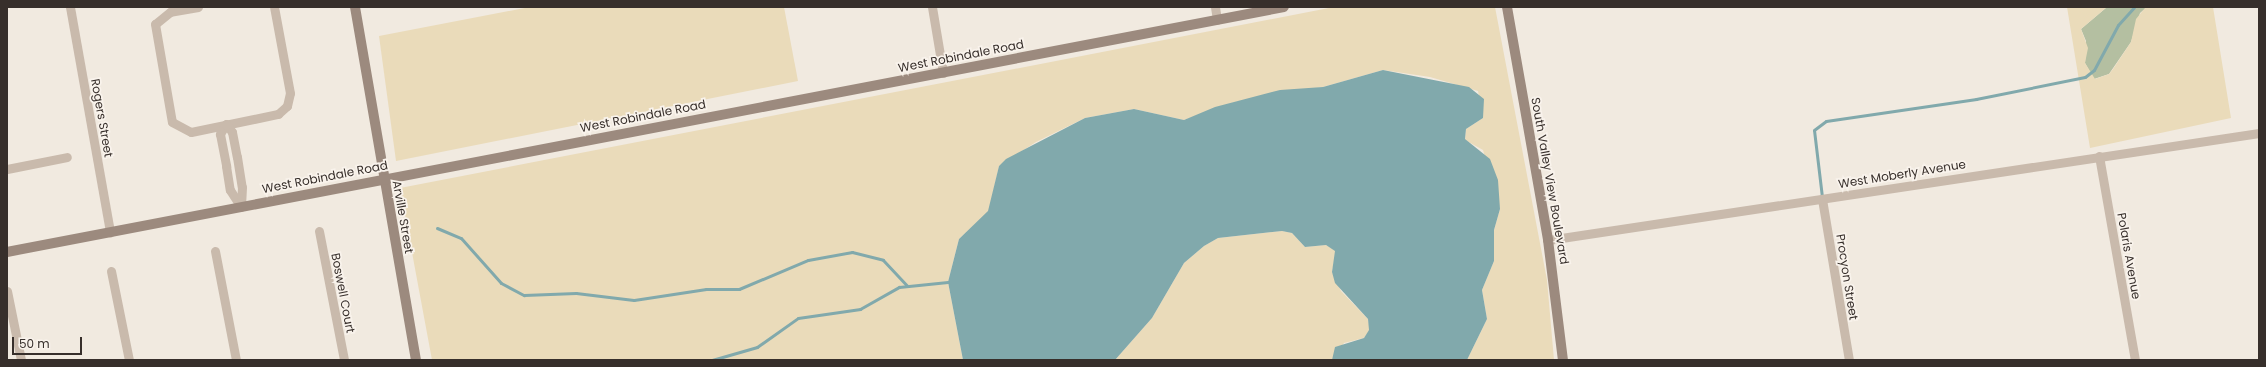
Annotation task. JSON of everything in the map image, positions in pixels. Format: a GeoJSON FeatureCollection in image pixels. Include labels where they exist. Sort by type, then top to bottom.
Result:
{"type":"FeatureCollection","features":[{"type":"Feature","properties":{"kind":"street","name":"Rogers Street"},"geometry":{"type":"LineString","coordinates":[[70,7],[110,232]]}},
{"type":"Feature","properties":{"kind":"street"},"geometry":{"type":"LineString","coordinates":[[198,7],[170,12],[155,24],[172,122],[191,132],[278,114],[287,106],[290,93],[274,7]]}},
{"type":"Feature","properties":{"kind":"street","name":"Arville Street"},"geometry":{"type":"LineString","coordinates":[[355,7],[382,178],[416,360]]}},
{"type":"Feature","properties":{"kind":"street"},"geometry":{"type":"LineString","coordinates":[[932,7],[943,72]]}},
{"type":"Feature","properties":{"kind":"street"},"geometry":{"type":"LineString","coordinates":[[1215,7],[1217,20]]}},
{"type":"Feature","properties":{"kind":"street","name":"West Robindale Road"},"geometry":{"type":"LineString","coordinates":[[7,252],[382,178],[1284,7]]}},
{"type":"Feature","properties":{"kind":"street","name":"South Valley View Boulevard"},"geometry":{"type":"LineString","coordinates":[[1507,7],[1548,240],[1563,360]]}},
{"type":"Feature","properties":{"kind":"street"},"geometry":{"type":"LineString","coordinates":[[226,124],[220,134],[230,190],[241,206]]}},
{"type":"Feature","properties":{"kind":"street","name":"West Moberly Avenue"},"geometry":{"type":"LineString","coordinates":[[1548,240],[2259,133]]}},
{"type":"Feature","properties":{"kind":"street","name":"Polaris Avenue"},"geometry":{"type":"LineString","coordinates":[[2099,156],[2135,360]]}},
{"type":"Feature","properties":{"kind":"street"},"geometry":{"type":"LineString","coordinates":[[7,168],[67,157]]}},
{"type":"Feature","properties":{"kind":"street","name":"Procyon Street"},"geometry":{"type":"LineString","coordinates":[[1822,198],[1849,360]]}},
{"type":"Feature","properties":{"kind":"street","name":"Boswell Court"},"geometry":{"type":"LineString","coordinates":[[319,231],[344,360]]}},
{"type":"Feature","properties":{"kind":"street"},"geometry":{"type":"LineString","coordinates":[[215,251],[236,360]]}},
{"type":"Feature","properties":{"kind":"street"},"geometry":{"type":"LineString","coordinates":[[111,270],[129,360]]}},
{"type":"Feature","properties":{"kind":"street"},"geometry":{"type":"LineString","coordinates":[[7,291],[21,360]]}},
{"type":"Feature","properties":{"kind":"green space"},"geometry":{"type":"Polygon","coordinates":[[[2107,7],[2147,7],[2140,13],[2131,42],[2109,74],[2094,79],[2085,63],[2086,41],[2081,29],[2107,7]]]}},
{"type":"Feature","properties":{"kind":"sand"},"geometry":{"type":"Polygon","coordinates":[[[530,7],[784,7],[798,81],[396,161],[379,36],[530,7]]]}},
{"type":"Feature","properties":{"kind":"sand"},"geometry":{"type":"Polygon","coordinates":[[[1334,7],[1495,7],[1547,280],[1554,360],[1467,360],[1487,319],[1482,290],[1494,261],[1494,230],[1500,209],[1483,150],[1465,140],[1466,129],[1483,118],[1478,91],[1430,77],[1383,70],[1323,87],[1235,102],[1184,120],[1134,109],[1085,118],[1036,142],[999,166],[989,211],[959,239],[948,282],[963,360],[432,360],[400,188],[1334,7]]]}},
{"type":"Feature","properties":{"kind":"sand"},"geometry":{"type":"Polygon","coordinates":[[[2067,7],[2107,7],[2081,29],[2088,48],[2085,63],[2095,79],[2109,74],[2113,69],[2131,42],[2136,19],[2145,8],[2213,7],[2231,118],[2090,148],[2067,7]]]}},
{"type":"Feature","properties":{"kind":"sand"},"geometry":{"type":"Polygon","coordinates":[[[1282,231],[1292,233],[1305,247],[1326,245],[1336,251],[1332,272],[1341,291],[1368,319],[1370,330],[1364,338],[1344,343],[1332,360],[1115,360],[1152,318],[1184,263],[1204,246],[1218,238],[1282,231]]]}},
{"type":"Feature","properties":{"kind":"water"},"geometry":{"type":"Polygon","coordinates":[[[1383,70],[1469,87],[1484,99],[1483,118],[1466,129],[1465,139],[1490,159],[1498,180],[1500,209],[1494,230],[1494,261],[1482,290],[1487,319],[1467,360],[1332,360],[1335,347],[1364,338],[1369,330],[1368,319],[1335,283],[1332,272],[1335,251],[1326,245],[1305,247],[1292,233],[1282,231],[1218,238],[1204,246],[1184,263],[1152,318],[1115,360],[963,360],[948,282],[959,239],[988,211],[999,166],[1006,159],[1085,118],[1134,109],[1184,120],[1215,107],[1280,90],[1323,87],[1383,70]]]}},
{"type":"Feature","properties":{"kind":"waterway"},"geometry":{"type":"LineString","coordinates":[[1822,197],[1814,130],[1826,121],[1976,99],[2085,77],[2094,70],[2118,25],[2134,7]]}},
{"type":"Feature","properties":{"kind":"waterway"},"geometry":{"type":"LineString","coordinates":[[437,228],[461,238],[501,283],[524,295],[576,293],[634,300],[706,289],[739,289],[808,260],[852,252],[883,260],[907,286]]}},
{"type":"Feature","properties":{"kind":"waterway"},"geometry":{"type":"LineString","coordinates":[[712,360],[757,347],[798,318],[860,309],[899,287],[948,282]]}}]}
